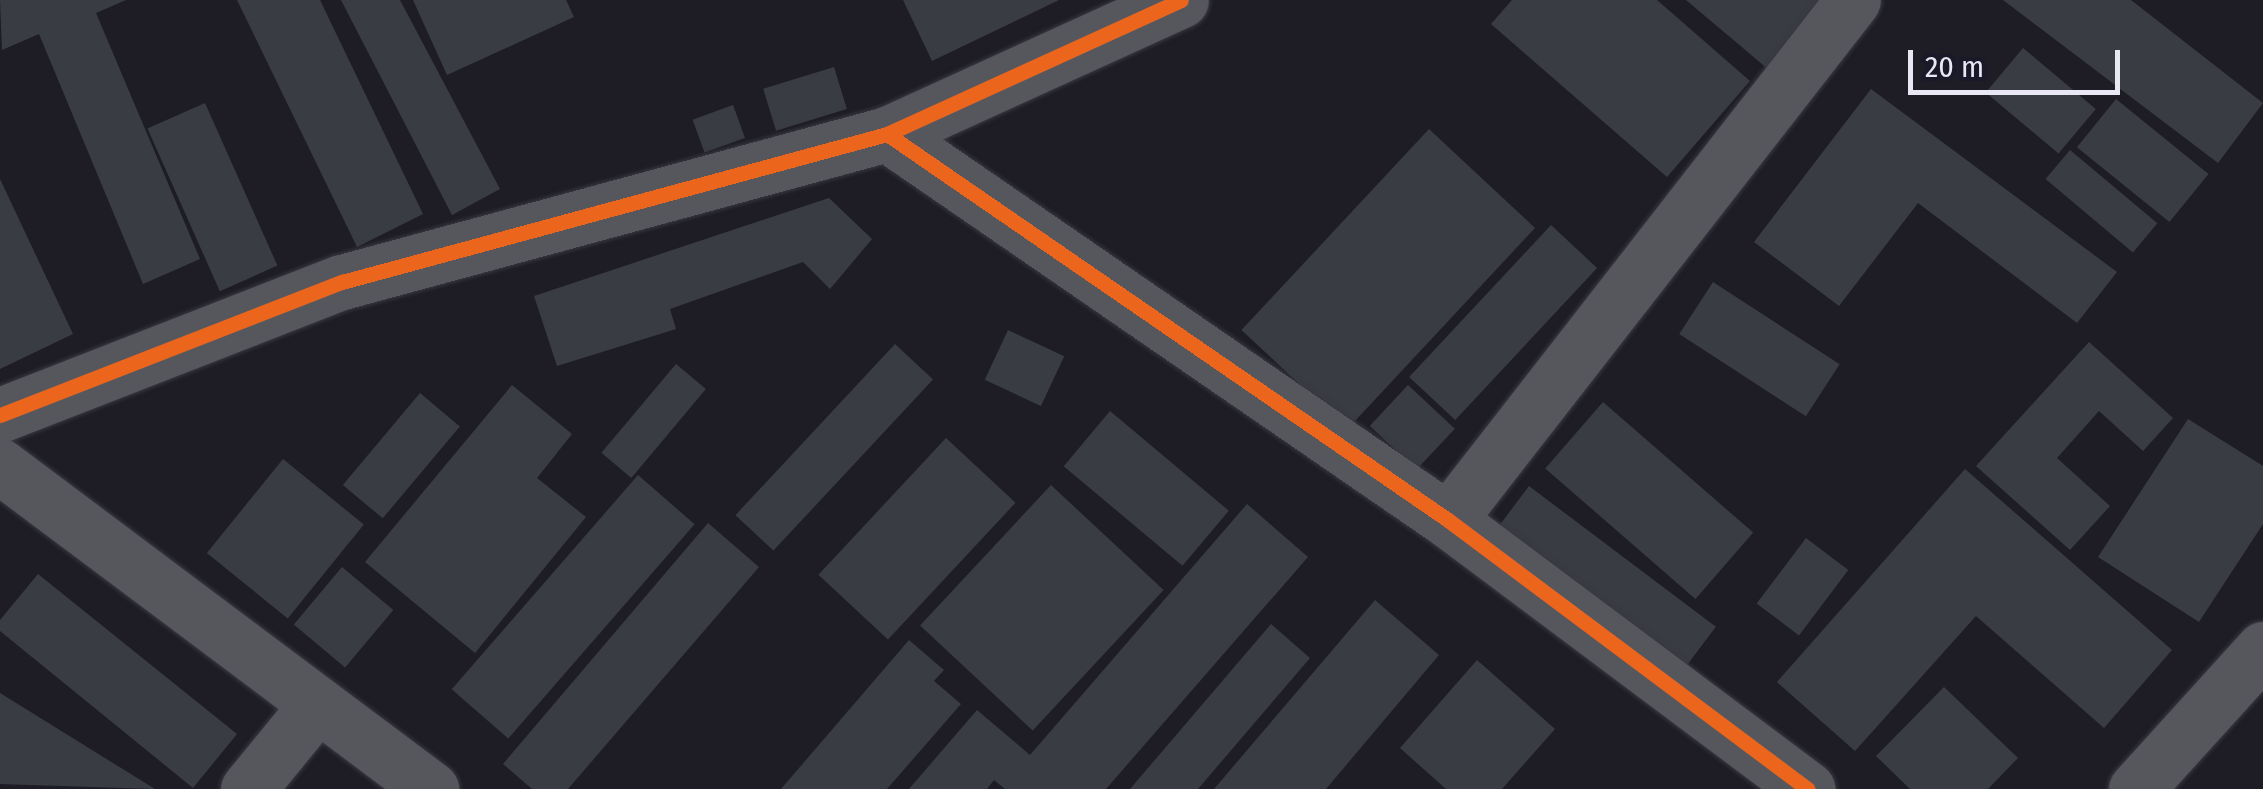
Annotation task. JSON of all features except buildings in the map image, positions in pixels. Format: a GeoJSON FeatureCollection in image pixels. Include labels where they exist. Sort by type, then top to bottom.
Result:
{"type":"FeatureCollection","features":[{"type":"Feature","properties":{"kind":"street"},"geometry":{"type":"LineString","coordinates":[[0,416],[342,282],[887,134],[1181,0]]}},
{"type":"Feature","properties":{"kind":"street"},"geometry":{"type":"LineString","coordinates":[[1448,520],[1853,0]]}},
{"type":"Feature","properties":{"kind":"street"},"geometry":{"type":"LineString","coordinates":[[887,134],[1448,520],[1807,789]]}},
{"type":"Feature","properties":{"kind":"street"},"geometry":{"type":"LineString","coordinates":[[0,466],[315,707],[431,789]]}},
{"type":"Feature","properties":{"kind":"street"},"geometry":{"type":"LineString","coordinates":[[2136,789],[2263,649]]}},
{"type":"Feature","properties":{"kind":"street"},"geometry":{"type":"LineString","coordinates":[[248,789],[315,707]]}},
{"type":"Feature","properties":{"kind":"cycle path"},"geometry":{"type":"LineString","coordinates":[[0,415],[342,282],[887,134],[1181,0]]}},
{"type":"Feature","properties":{"kind":"cycle path"},"geometry":{"type":"LineString","coordinates":[[887,134],[1448,520],[1807,789]]}}]}
